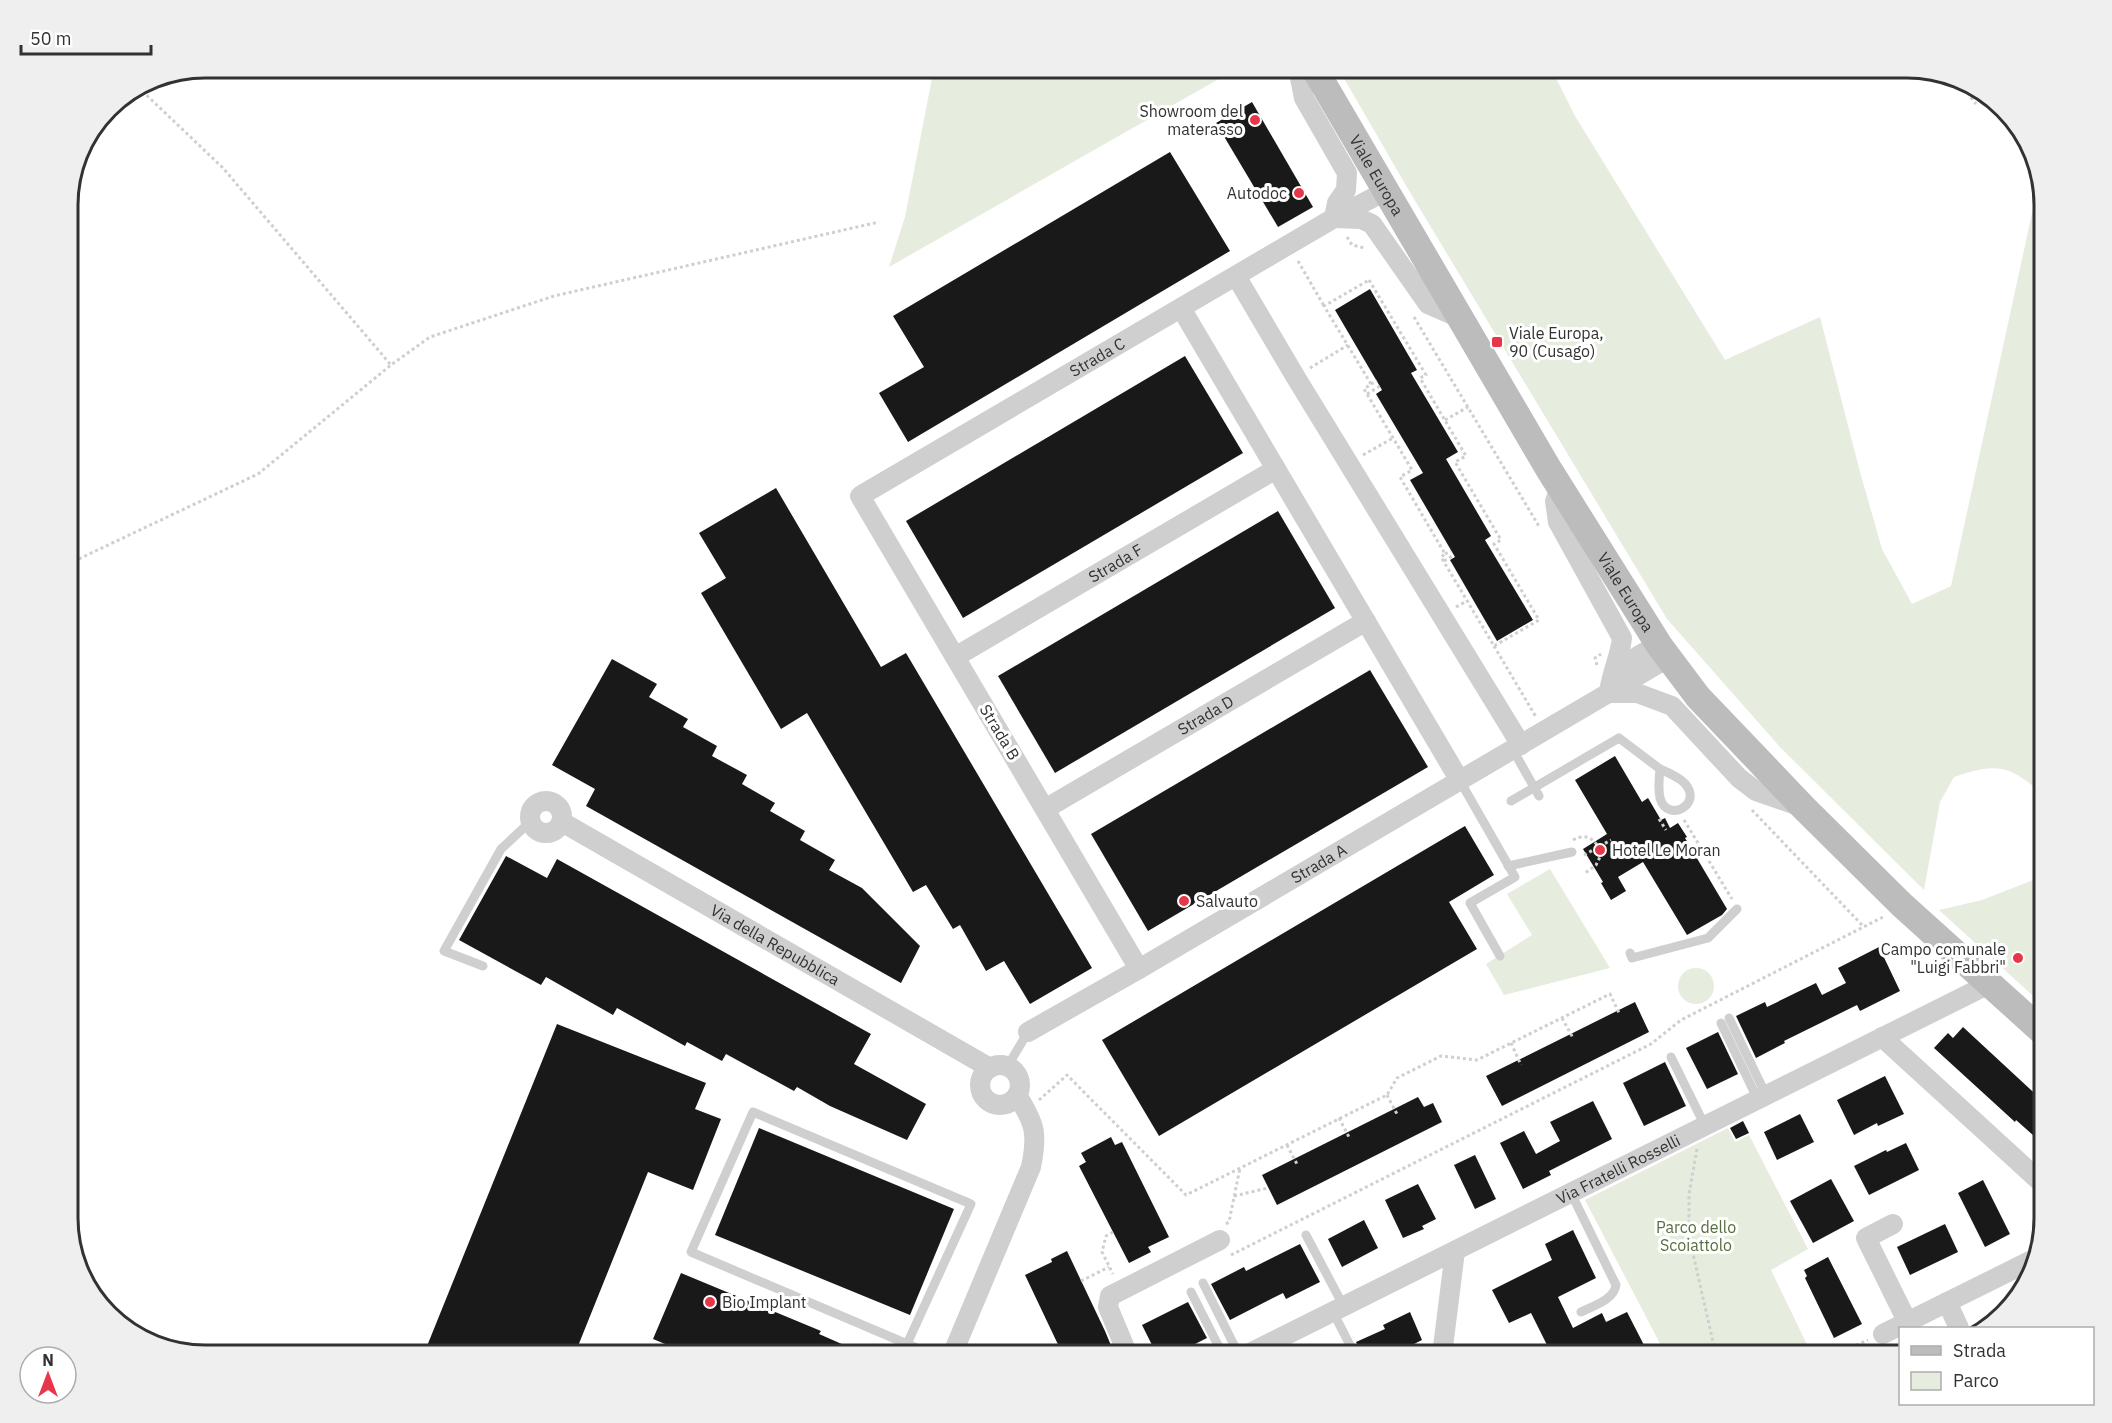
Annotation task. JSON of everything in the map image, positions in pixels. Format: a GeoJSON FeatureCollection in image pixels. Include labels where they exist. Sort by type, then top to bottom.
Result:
{"type":"FeatureCollection","features":[{"type":"Feature","properties":{"kind":"main road","name":"Viale Europa"},"geometry":{"type":"LineString","coordinates":[[1320,78],[1560,488],[1664,651],[1698,697],[1804,808],[1902,905],[2034,1024]]}},
{"type":"Feature","properties":{"kind":"street"},"geometry":{"type":"LineString","coordinates":[[1300,78],[1304,98],[1347,173],[1346,190],[1337,203],[1334,218],[1360,219],[1372,224],[1428,304],[1460,318]]}},
{"type":"Feature","properties":{"kind":"street","name":"Strada C"},"geometry":{"type":"LineString","coordinates":[[860,496],[1334,218],[1382,185]]}},
{"type":"Feature","properties":{"kind":"street"},"geometry":{"type":"LineString","coordinates":[[1236,276],[1517,748]]}},
{"type":"Feature","properties":{"kind":"street"},"geometry":{"type":"LineString","coordinates":[[1181,308],[1460,781]]}},
{"type":"Feature","properties":{"kind":"street","name":"Strada F"},"geometry":{"type":"LineString","coordinates":[[955,657],[1276,469]]}},
{"type":"Feature","properties":{"kind":"street"},"geometry":{"type":"LineString","coordinates":[[1560,488],[1555,501],[1558,522],[1622,638],[1621,652],[1610,683],[1609,693],[1637,693],[1672,706],[1739,778],[1756,791],[1804,808]]}},
{"type":"Feature","properties":{"kind":"street","name":"Strada B"},"geometry":{"type":"LineString","coordinates":[[860,496],[1139,969]]}},
{"type":"Feature","properties":{"kind":"street","name":"Strada D"},"geometry":{"type":"LineString","coordinates":[[1045,809],[1366,621]]}},
{"type":"Feature","properties":{"kind":"street","name":"Strada A"},"geometry":{"type":"LineString","coordinates":[[1028,1032],[1609,693],[1664,651]]}},
{"type":"Feature","properties":{"kind":"street","name":"Via della Repubblica"},"geometry":{"type":"LineString","coordinates":[[530,822],[536,830],[546,833],[556,830],[562,822],[999,1067]]}},
{"type":"Feature","properties":{"kind":"street","name":"Via Fratelli Rosselli"},"geometry":{"type":"LineString","coordinates":[[1268,1345],[1989,984]]}},
{"type":"Feature","properties":{"kind":"street"},"geometry":{"type":"LineString","coordinates":[[1882,1037],[2034,1176]]}},
{"type":"Feature","properties":{"kind":"street"},"geometry":{"type":"LineString","coordinates":[[957,1345],[1031,1167],[1035,1147],[1035,1127],[1022,1103],[1020,1082],[1013,1071],[999,1067],[985,1072],[980,1091],[988,1102],[1001,1105],[1013,1100],[1022,1103]]}},
{"type":"Feature","properties":{"kind":"street"},"geometry":{"type":"LineString","coordinates":[[1893,1224],[1866,1238],[1907,1321]]}},
{"type":"Feature","properties":{"kind":"street"},"geometry":{"type":"LineString","coordinates":[[1124,1345],[1108,1307],[1110,1296],[1226,1247]]}},
{"type":"Feature","properties":{"kind":"street"},"geometry":{"type":"LineString","coordinates":[[1443,1345],[1455,1251]]}},
{"type":"Feature","properties":{"kind":"street"},"geometry":{"type":"LineString","coordinates":[[1883,1334],[2025,1263]]}},
{"type":"Feature","properties":{"kind":"street"},"geometry":{"type":"LineString","coordinates":[[1947,1302],[1958,1327]]}},
{"type":"Feature","properties":{"kind":"lane"},"geometry":{"type":"LineString","coordinates":[[1619,738],[1620,727]]}},
{"type":"Feature","properties":{"kind":"lane"},"geometry":{"type":"LineString","coordinates":[[1619,738],[1660,769],[1680,779],[1690,792],[1690,800],[1685,807],[1670,810],[1664,806],[1660,799],[1660,769]]}},
{"type":"Feature","properties":{"kind":"lane"},"geometry":{"type":"LineString","coordinates":[[1511,801],[1536,792],[1619,738]]}},
{"type":"Feature","properties":{"kind":"lane"},"geometry":{"type":"LineString","coordinates":[[1517,748],[1536,792]]}},
{"type":"Feature","properties":{"kind":"lane"},"geometry":{"type":"LineString","coordinates":[[1460,781],[1515,877],[1470,903],[1500,956]]}},
{"type":"Feature","properties":{"kind":"lane"},"geometry":{"type":"LineString","coordinates":[[483,966],[444,951],[501,849],[530,822]]}},
{"type":"Feature","properties":{"kind":"lane"},"geometry":{"type":"LineString","coordinates":[[1508,866],[1569,848]]}},
{"type":"Feature","properties":{"kind":"lane"},"geometry":{"type":"LineString","coordinates":[[1630,952],[1632,958],[1708,938],[1737,909]]}},
{"type":"Feature","properties":{"kind":"lane"},"geometry":{"type":"LineString","coordinates":[[1725,1020],[1762,1097]]}},
{"type":"Feature","properties":{"kind":"lane"},"geometry":{"type":"LineString","coordinates":[[999,1067],[1028,1032]]}},
{"type":"Feature","properties":{"kind":"lane"},"geometry":{"type":"LineString","coordinates":[[1671,1057],[1702,1128]]}},
{"type":"Feature","properties":{"kind":"lane"},"geometry":{"type":"LineString","coordinates":[[753,1112],[971,1204],[907,1344],[692,1252],[753,1112]]}},
{"type":"Feature","properties":{"kind":"lane"},"geometry":{"type":"LineString","coordinates":[[1570,1193],[1616,1285],[1615,1292],[1610,1297],[1581,1312]]}},
{"type":"Feature","properties":{"kind":"lane"},"geometry":{"type":"LineString","coordinates":[[1306,1235],[1351,1345]]}},
{"type":"Feature","properties":{"kind":"lane"},"geometry":{"type":"LineString","coordinates":[[1203,1283],[1234,1345]]}},
{"type":"Feature","properties":{"kind":"lane"},"geometry":{"type":"LineString","coordinates":[[1191,1292],[1218,1345]]}},
{"type":"Feature","properties":{"kind":"path"},"geometry":{"type":"LineString","coordinates":[[145,93],[223,168],[391,365]]}},
{"type":"Feature","properties":{"kind":"path"},"geometry":{"type":"LineString","coordinates":[[1968,93],[1976,104]]}},
{"type":"Feature","properties":{"kind":"path"},"geometry":{"type":"LineString","coordinates":[[1334,218],[1352,245],[1374,249]]}},
{"type":"Feature","properties":{"kind":"path"},"geometry":{"type":"LineString","coordinates":[[78,559],[258,474],[391,365],[430,337],[554,296],[879,222]]}},
{"type":"Feature","properties":{"kind":"path"},"geometry":{"type":"LineString","coordinates":[[1288,245],[1371,384]]}},
{"type":"Feature","properties":{"kind":"path"},"geometry":{"type":"LineString","coordinates":[[1324,306],[1369,280],[1417,365],[1426,375],[1420,378],[1466,456],[1455,462],[1501,540],[1494,544],[1539,620],[1494,646]]}},
{"type":"Feature","properties":{"kind":"path"},"geometry":{"type":"LineString","coordinates":[[1412,314],[1546,537]]}},
{"type":"Feature","properties":{"kind":"path"},"geometry":{"type":"LineString","coordinates":[[1295,376],[1348,345]]}},
{"type":"Feature","properties":{"kind":"path"},"geometry":{"type":"LineString","coordinates":[[1377,381],[1364,388],[1412,470],[1400,477],[1445,554]]}},
{"type":"Feature","properties":{"kind":"path"},"geometry":{"type":"LineString","coordinates":[[1367,394],[1380,386]]}},
{"type":"Feature","properties":{"kind":"path"},"geometry":{"type":"LineString","coordinates":[[1445,420],[1468,407]]}},
{"type":"Feature","properties":{"kind":"path"},"geometry":{"type":"LineString","coordinates":[[1348,464],[1393,438]]}},
{"type":"Feature","properties":{"kind":"path"},"geometry":{"type":"LineString","coordinates":[[1487,530],[1493,526]]}},
{"type":"Feature","properties":{"kind":"path"},"geometry":{"type":"LineString","coordinates":[[1490,534],[1495,531]]}},
{"type":"Feature","properties":{"kind":"path"},"geometry":{"type":"LineString","coordinates":[[1451,550],[1441,557],[1544,731]]}},
{"type":"Feature","properties":{"kind":"path"},"geometry":{"type":"LineString","coordinates":[[1444,561],[1454,555]]}},
{"type":"Feature","properties":{"kind":"path"},"geometry":{"type":"LineString","coordinates":[[1603,646],[1601,654],[1595,658],[1609,693]]}},
{"type":"Feature","properties":{"kind":"path"},"geometry":{"type":"LineString","coordinates":[[1678,810],[1737,909]]}},
{"type":"Feature","properties":{"kind":"path"},"geometry":{"type":"LineString","coordinates":[[1660,821],[1666,830]]}},
{"type":"Feature","properties":{"kind":"path"},"geometry":{"type":"LineString","coordinates":[[1569,848],[1578,837],[1585,836],[1594,840],[1599,847],[1602,853],[1599,862],[1584,874]]}},
{"type":"Feature","properties":{"kind":"path"},"geometry":{"type":"LineString","coordinates":[[1586,854],[1611,840]]}},
{"type":"Feature","properties":{"kind":"path"},"geometry":{"type":"LineString","coordinates":[[1226,1247],[1651,1044],[1681,1020],[1888,915]]}},
{"type":"Feature","properties":{"kind":"path"},"geometry":{"type":"LineString","coordinates":[[1022,1103],[1067,1075],[1186,1195],[1387,1095],[1397,1078],[1441,1056],[1477,1060],[1610,994],[1620,1015]]}},
{"type":"Feature","properties":{"kind":"path"},"geometry":{"type":"LineString","coordinates":[[1562,1018],[1573,1038]]}},
{"type":"Feature","properties":{"kind":"path"},"geometry":{"type":"LineString","coordinates":[[1511,1043],[1521,1065]]}},
{"type":"Feature","properties":{"kind":"path"},"geometry":{"type":"LineString","coordinates":[[1387,1095],[1397,1114]]}},
{"type":"Feature","properties":{"kind":"path"},"geometry":{"type":"LineString","coordinates":[[1339,1118],[1349,1137]]}},
{"type":"Feature","properties":{"kind":"path"},"geometry":{"type":"LineString","coordinates":[[1702,1128],[1689,1194],[1689,1236],[1714,1345]]}},
{"type":"Feature","properties":{"kind":"path"},"geometry":{"type":"LineString","coordinates":[[1287,1145],[1297,1164]]}},
{"type":"Feature","properties":{"kind":"path"},"geometry":{"type":"LineString","coordinates":[[1234,1196],[1268,1188]]}},
{"type":"Feature","properties":{"kind":"path"},"geometry":{"type":"LineString","coordinates":[[1113,1232],[1106,1236],[1102,1252],[1116,1281]]}},
{"type":"Feature","properties":{"kind":"path"},"geometry":{"type":"LineString","coordinates":[[1081,1281],[1109,1266]]}},
{"type":"Feature","properties":{"kind":"path"},"geometry":{"type":"LineString","coordinates":[[1858,1345],[1883,1334]]}},
{"type":"Feature","properties":{"kind":"green space"},"geometry":{"type":"Polygon","coordinates":[[[932,78],[1220,78],[889,267],[905,217],[932,78]]]}},
{"type":"Feature","properties":{"kind":"green space"},"geometry":{"type":"Polygon","coordinates":[[[1344,78],[1556,78],[1575,116],[1725,360],[1820,317],[1882,549],[1912,604],[1951,586],[2034,204],[2034,787],[2012,772],[2002,769],[1982,769],[1954,777],[1940,802],[1924,890],[1780,747],[1667,619],[1408,189],[1344,78]]]}},
{"type":"Feature","properties":{"kind":"green space"},"geometry":{"type":"Polygon","coordinates":[[[1550,869],[1610,968],[1504,995],[1486,964],[1532,935],[1507,894],[1550,869]]]}},
{"type":"Feature","properties":{"kind":"green space","name":"Campo comunale \"Luigi Fabbri\""},"geometry":{"type":"Polygon","coordinates":[[[2034,880],[2034,997],[1939,910],[1982,900],[2034,880]]]}},
{"type":"Feature","properties":{"kind":"green space"},"geometry":{"type":"Polygon","coordinates":[[[1696,968],[1708,974],[1714,986],[1708,998],[1696,1004],[1684,998],[1678,986],[1684,974],[1696,968]]]}},
{"type":"Feature","properties":{"kind":"green space","name":"Parco dello Scoiattolo"},"geometry":{"type":"Polygon","coordinates":[[[1728,1128],[1735,1142],[1749,1135],[1808,1249],[1771,1270],[1807,1345],[1661,1345],[1585,1200],[1728,1128]]]}},
{"type":"Feature","properties":{"kind":"building"},"geometry":{"type":"Polygon","coordinates":[[[1252,102],[1313,207],[1278,227],[1216,123],[1252,102]]]}},
{"type":"Feature","properties":{"kind":"building"},"geometry":{"type":"Polygon","coordinates":[[[1170,152],[1230,251],[908,442],[879,393],[924,367],[893,316],[1170,152]]]}},
{"type":"Feature","properties":{"kind":"building"},"geometry":{"type":"Polygon","coordinates":[[[1370,289],[1417,370],[1411,373],[1458,452],[1446,459],[1491,536],[1485,540],[1533,620],[1497,641],[1450,560],[1455,557],[1410,480],[1423,473],[1376,394],[1382,390],[1335,310],[1370,289]]]}},
{"type":"Feature","properties":{"kind":"building"},"geometry":{"type":"Polygon","coordinates":[[[1185,356],[1243,453],[963,618],[906,521],[1185,356]]]}},
{"type":"Feature","properties":{"kind":"building"},"geometry":{"type":"Polygon","coordinates":[[[776,488],[881,667],[906,653],[1092,968],[1030,1004],[1004,961],[986,971],[960,925],[953,929],[926,885],[913,892],[807,713],[781,729],[701,593],[726,578],[699,533],[776,488]]]}},
{"type":"Feature","properties":{"kind":"building"},"geometry":{"type":"Polygon","coordinates":[[[1278,511],[1335,608],[1055,773],[998,676],[1278,511]]]}},
{"type":"Feature","properties":{"kind":"building"},"geometry":{"type":"Polygon","coordinates":[[[612,659],[657,684],[649,697],[688,719],[683,727],[717,746],[712,756],[747,775],[742,784],[775,803],[770,811],[805,831],[800,840],[835,860],[829,870],[862,888],[920,946],[901,983],[586,806],[595,789],[552,765],[612,659]]]}},
{"type":"Feature","properties":{"kind":"building"},"geometry":{"type":"Polygon","coordinates":[[[1370,670],[1428,767],[1148,931],[1091,834],[1370,670]]]}},
{"type":"Feature","properties":{"kind":"building"},"geometry":{"type":"Polygon","coordinates":[[[1615,756],[1642,802],[1648,798],[1661,820],[1665,818],[1670,828],[1678,823],[1727,909],[1722,915],[1687,935],[1643,862],[1618,877],[1626,891],[1611,900],[1583,849],[1607,834],[1575,780],[1615,756]]]}},
{"type":"Feature","properties":{"kind":"building"},"geometry":{"type":"Polygon","coordinates":[[[1465,826],[1494,875],[1449,902],[1477,949],[1159,1136],[1102,1040],[1465,826]]]}},
{"type":"Feature","properties":{"kind":"building"},"geometry":{"type":"Polygon","coordinates":[[[506,856],[547,878],[557,859],[871,1034],[854,1064],[926,1104],[907,1140],[830,1106],[797,1087],[794,1091],[726,1054],[722,1061],[687,1042],[685,1046],[617,1008],[613,1015],[546,977],[541,985],[459,940],[506,856]]]}},
{"type":"Feature","properties":{"kind":"building"},"geometry":{"type":"Polygon","coordinates":[[[1879,947],[1900,991],[1860,1011],[1857,1005],[1784,1041],[1785,1043],[1756,1058],[1736,1016],[1765,1002],[1767,1007],[1816,983],[1822,995],[1846,983],[1838,968],[1879,947]]]}},
{"type":"Feature","properties":{"kind":"building"},"geometry":{"type":"Polygon","coordinates":[[[1635,1002],[1649,1032],[1502,1106],[1486,1076],[1635,1002]]]}},
{"type":"Feature","properties":{"kind":"building"},"geometry":{"type":"Polygon","coordinates":[[[557,1024],[706,1083],[695,1109],[721,1119],[693,1190],[648,1172],[578,1345],[427,1345],[557,1024]]]}},
{"type":"Feature","properties":{"kind":"building"},"geometry":{"type":"Polygon","coordinates":[[[1963,1027],[2034,1093],[2034,1136],[2016,1120],[2015,1122],[1934,1048],[1948,1033],[1953,1038],[1963,1027]]]}},
{"type":"Feature","properties":{"kind":"building"},"geometry":{"type":"Polygon","coordinates":[[[1718,1032],[1738,1074],[1707,1089],[1686,1048],[1718,1032]]]}},
{"type":"Feature","properties":{"kind":"building"},"geometry":{"type":"Polygon","coordinates":[[[1665,1062],[1686,1106],[1644,1126],[1623,1083],[1665,1062]]]}},
{"type":"Feature","properties":{"kind":"building"},"geometry":{"type":"Polygon","coordinates":[[[1885,1076],[1904,1114],[1878,1126],[1877,1123],[1854,1135],[1837,1100],[1885,1076]]]}},
{"type":"Feature","properties":{"kind":"building"},"geometry":{"type":"Polygon","coordinates":[[[1418,1097],[1424,1107],[1433,1103],[1442,1122],[1277,1205],[1262,1175],[1418,1097]]]}},
{"type":"Feature","properties":{"kind":"building"},"geometry":{"type":"Polygon","coordinates":[[[1593,1101],[1612,1139],[1549,1171],[1551,1175],[1523,1189],[1500,1143],[1524,1131],[1536,1154],[1560,1141],[1550,1122],[1593,1101]]]}},
{"type":"Feature","properties":{"kind":"building"},"geometry":{"type":"Polygon","coordinates":[[[1800,1114],[1814,1142],[1777,1160],[1764,1132],[1800,1114]]]}},
{"type":"Feature","properties":{"kind":"building"},"geometry":{"type":"Polygon","coordinates":[[[1743,1121],[1749,1133],[1736,1139],[1730,1128],[1743,1121]]]}},
{"type":"Feature","properties":{"kind":"building"},"geometry":{"type":"Polygon","coordinates":[[[759,1128],[954,1209],[910,1315],[715,1235],[759,1128]]]}},
{"type":"Feature","properties":{"kind":"building"},"geometry":{"type":"Polygon","coordinates":[[[1111,1137],[1115,1145],[1122,1142],[1169,1237],[1148,1247],[1151,1252],[1129,1263],[1079,1166],[1086,1162],[1081,1153],[1111,1137]]]}},
{"type":"Feature","properties":{"kind":"building"},"geometry":{"type":"Polygon","coordinates":[[[1906,1143],[1919,1170],[1869,1195],[1854,1166],[1906,1143]]]}},
{"type":"Feature","properties":{"kind":"building"},"geometry":{"type":"Polygon","coordinates":[[[1475,1155],[1496,1199],[1475,1209],[1454,1165],[1475,1155]]]}},
{"type":"Feature","properties":{"kind":"building"},"geometry":{"type":"Polygon","coordinates":[[[1831,1179],[1854,1221],[1813,1243],[1790,1201],[1831,1179]]]}},
{"type":"Feature","properties":{"kind":"building"},"geometry":{"type":"Polygon","coordinates":[[[1983,1180],[2010,1234],[1985,1247],[1958,1193],[1983,1180]]]}},
{"type":"Feature","properties":{"kind":"building"},"geometry":{"type":"Polygon","coordinates":[[[1418,1184],[1436,1219],[1422,1226],[1424,1229],[1403,1238],[1385,1200],[1418,1184]]]}},
{"type":"Feature","properties":{"kind":"building"},"geometry":{"type":"Polygon","coordinates":[[[1364,1220],[1378,1248],[1342,1267],[1328,1239],[1364,1220]]]}},
{"type":"Feature","properties":{"kind":"building"},"geometry":{"type":"Polygon","coordinates":[[[1945,1224],[1958,1252],[1910,1275],[1897,1247],[1945,1224]]]}},
{"type":"Feature","properties":{"kind":"building"},"geometry":{"type":"Polygon","coordinates":[[[1573,1230],[1596,1278],[1558,1297],[1573,1328],[1602,1313],[1606,1322],[1627,1312],[1644,1345],[1547,1345],[1531,1313],[1509,1323],[1492,1290],[1552,1260],[1545,1244],[1573,1230]]]}},
{"type":"Feature","properties":{"kind":"building"},"geometry":{"type":"Polygon","coordinates":[[[1300,1244],[1320,1282],[1286,1299],[1283,1293],[1230,1320],[1211,1284],[1244,1267],[1246,1271],[1300,1244]]]}},
{"type":"Feature","properties":{"kind":"building"},"geometry":{"type":"Polygon","coordinates":[[[1067,1251],[1111,1345],[1058,1345],[1025,1275],[1052,1262],[1051,1259],[1067,1251]]]}},
{"type":"Feature","properties":{"kind":"building"},"geometry":{"type":"Polygon","coordinates":[[[1828,1257],[1862,1324],[1834,1338],[1805,1278],[1807,1276],[1804,1270],[1828,1257]]]}},
{"type":"Feature","properties":{"kind":"building","name":"Bio Implant"},"geometry":{"type":"Polygon","coordinates":[[[681,1273],[821,1331],[819,1334],[844,1345],[667,1345],[653,1339],[681,1273]]]}},
{"type":"Feature","properties":{"kind":"building"},"geometry":{"type":"Polygon","coordinates":[[[1188,1302],[1207,1338],[1193,1345],[1152,1345],[1142,1325],[1188,1302]]]}},
{"type":"Feature","properties":{"kind":"building"},"geometry":{"type":"Polygon","coordinates":[[[1410,1312],[1422,1340],[1414,1345],[1357,1345],[1356,1342],[1385,1329],[1383,1325],[1410,1312]]]}},
{"type":"Feature","properties":{"kind":"place","name":"Showroom del materasso"},"geometry":{"type":"Point","coordinates":[1255,120]}},
{"type":"Feature","properties":{"kind":"place","name":"Autodoc"},"geometry":{"type":"Point","coordinates":[1299,193]}},
{"type":"Feature","properties":{"kind":"place","name":"Viale Europa, 90 (Cusago)"},"geometry":{"type":"Point","coordinates":[1497,342]}},
{"type":"Feature","properties":{"kind":"place","name":"Hotel Le Moran"},"geometry":{"type":"Point","coordinates":[1600,850]}},
{"type":"Feature","properties":{"kind":"place","name":"Salvauto"},"geometry":{"type":"Point","coordinates":[1184,901]}},
{"type":"Feature","properties":{"kind":"place","name":"Campo comunale \"Luigi Fabbri\""},"geometry":{"type":"Point","coordinates":[2018,958]}},
{"type":"Feature","properties":{"kind":"place","name":"Bio Implant"},"geometry":{"type":"Point","coordinates":[710,1302]}}]}
